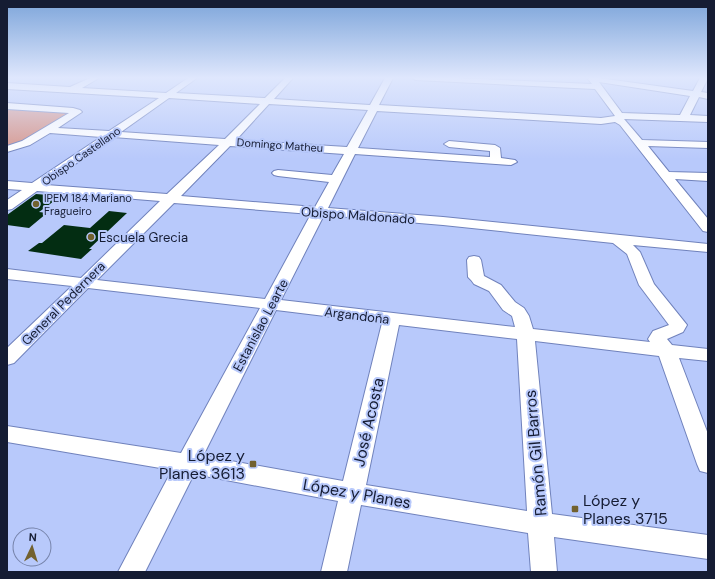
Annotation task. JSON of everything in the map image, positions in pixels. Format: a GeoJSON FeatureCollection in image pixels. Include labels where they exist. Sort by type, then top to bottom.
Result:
{"type":"FeatureCollection","features":[{"type":"Feature","properties":{"kind":"street"},"geometry":{"type":"LineString","coordinates":[[38,108],[43,105]]}},
{"type":"Feature","properties":{"kind":"street","name":"Obispo Castellano"},"geometry":{"type":"LineString","coordinates":[[7,206],[155,105]]}},
{"type":"Feature","properties":{"kind":"street","name":"General Pedernera"},"geometry":{"type":"LineString","coordinates":[[7,359],[265,105]]}},
{"type":"Feature","properties":{"kind":"street"},"geometry":{"type":"LineString","coordinates":[[321,105],[601,121],[618,118],[687,118],[703,119],[708,127]]}},
{"type":"Feature","properties":{"kind":"street","name":"Estanislao Learte"},"geometry":{"type":"LineString","coordinates":[[131,572],[375,105]]}},
{"type":"Feature","properties":{"kind":"street"},"geometry":{"type":"LineString","coordinates":[[610,105],[618,118],[708,228]]}},
{"type":"Feature","properties":{"kind":"street"},"geometry":{"type":"LineString","coordinates":[[687,118],[685,115],[691,105]]}},
{"type":"Feature","properties":{"kind":"street"},"geometry":{"type":"LineString","coordinates":[[7,106],[76,112],[26,144],[10,148]]}},
{"type":"Feature","properties":{"kind":"street","name":"Domingo Matheu"},"geometry":{"type":"LineString","coordinates":[[50,130],[511,162]]}},
{"type":"Feature","properties":{"kind":"street"},"geometry":{"type":"LineString","coordinates":[[639,143],[708,145]]}},
{"type":"Feature","properties":{"kind":"street"},"geometry":{"type":"LineString","coordinates":[[450,144],[495,148],[496,161]]}},
{"type":"Feature","properties":{"kind":"street"},"geometry":{"type":"LineString","coordinates":[[278,173],[336,179]]}},
{"type":"Feature","properties":{"kind":"street"},"geometry":{"type":"LineString","coordinates":[[665,175],[708,177]]}},
{"type":"Feature","properties":{"kind":"street","name":"Obispo Maldonado"},"geometry":{"type":"LineString","coordinates":[[7,185],[319,212],[443,221],[708,248]]}},
{"type":"Feature","properties":{"kind":"street"},"geometry":{"type":"LineString","coordinates":[[691,208],[708,209]]}},
{"type":"Feature","properties":{"kind":"street"},"geometry":{"type":"LineString","coordinates":[[616,239],[633,252],[647,285],[678,325],[677,328],[659,335],[657,339],[667,351],[708,464]]}},
{"type":"Feature","properties":{"kind":"street","name":"Ramón Gil Barros"},"geometry":{"type":"LineString","coordinates":[[474,260],[476,277],[480,281],[495,288],[509,306],[518,312],[521,316],[526,335],[544,572]]}},
{"type":"Feature","properties":{"kind":"street","name":"Argandoña"},"geometry":{"type":"LineString","coordinates":[[7,274],[708,355]]}},
{"type":"Feature","properties":{"kind":"street","name":"José Acosta"},"geometry":{"type":"LineString","coordinates":[[334,572],[392,319]]}},
{"type":"Feature","properties":{"kind":"street","name":"López y Planes"},"geometry":{"type":"LineString","coordinates":[[7,434],[188,463],[352,493],[541,524],[708,547]]}},
{"type":"Feature","properties":{"kind":"shaded area"},"geometry":{"type":"Polygon","coordinates":[[[7,108],[71,112],[15,145],[7,145],[7,108]]]}},
{"type":"Feature","properties":{"kind":"building","name":"IPEM 184 Mariano Fragueiro"},"geometry":{"type":"Polygon","coordinates":[[[36,194],[61,196],[39,212],[47,213],[29,228],[7,225],[7,215],[36,194]]]}},
{"type":"Feature","properties":{"kind":"building"},"geometry":{"type":"Polygon","coordinates":[[[109,211],[127,213],[89,249],[92,249],[81,259],[28,251],[39,243],[42,243],[64,225],[90,228],[109,211]]]}},
{"type":"Feature","properties":{"kind":"place","name":"IPEM 184 Mariano Fragueiro"},"geometry":{"type":"Point","coordinates":[36,204]}},
{"type":"Feature","properties":{"kind":"place","name":"Escuela Grecia"},"geometry":{"type":"Point","coordinates":[91,237]}},
{"type":"Feature","properties":{"kind":"place","name":"López y Planes 3613"},"geometry":{"type":"Point","coordinates":[253,464]}},
{"type":"Feature","properties":{"kind":"place","name":"López y Planes 3715"},"geometry":{"type":"Point","coordinates":[575,509]}}]}
